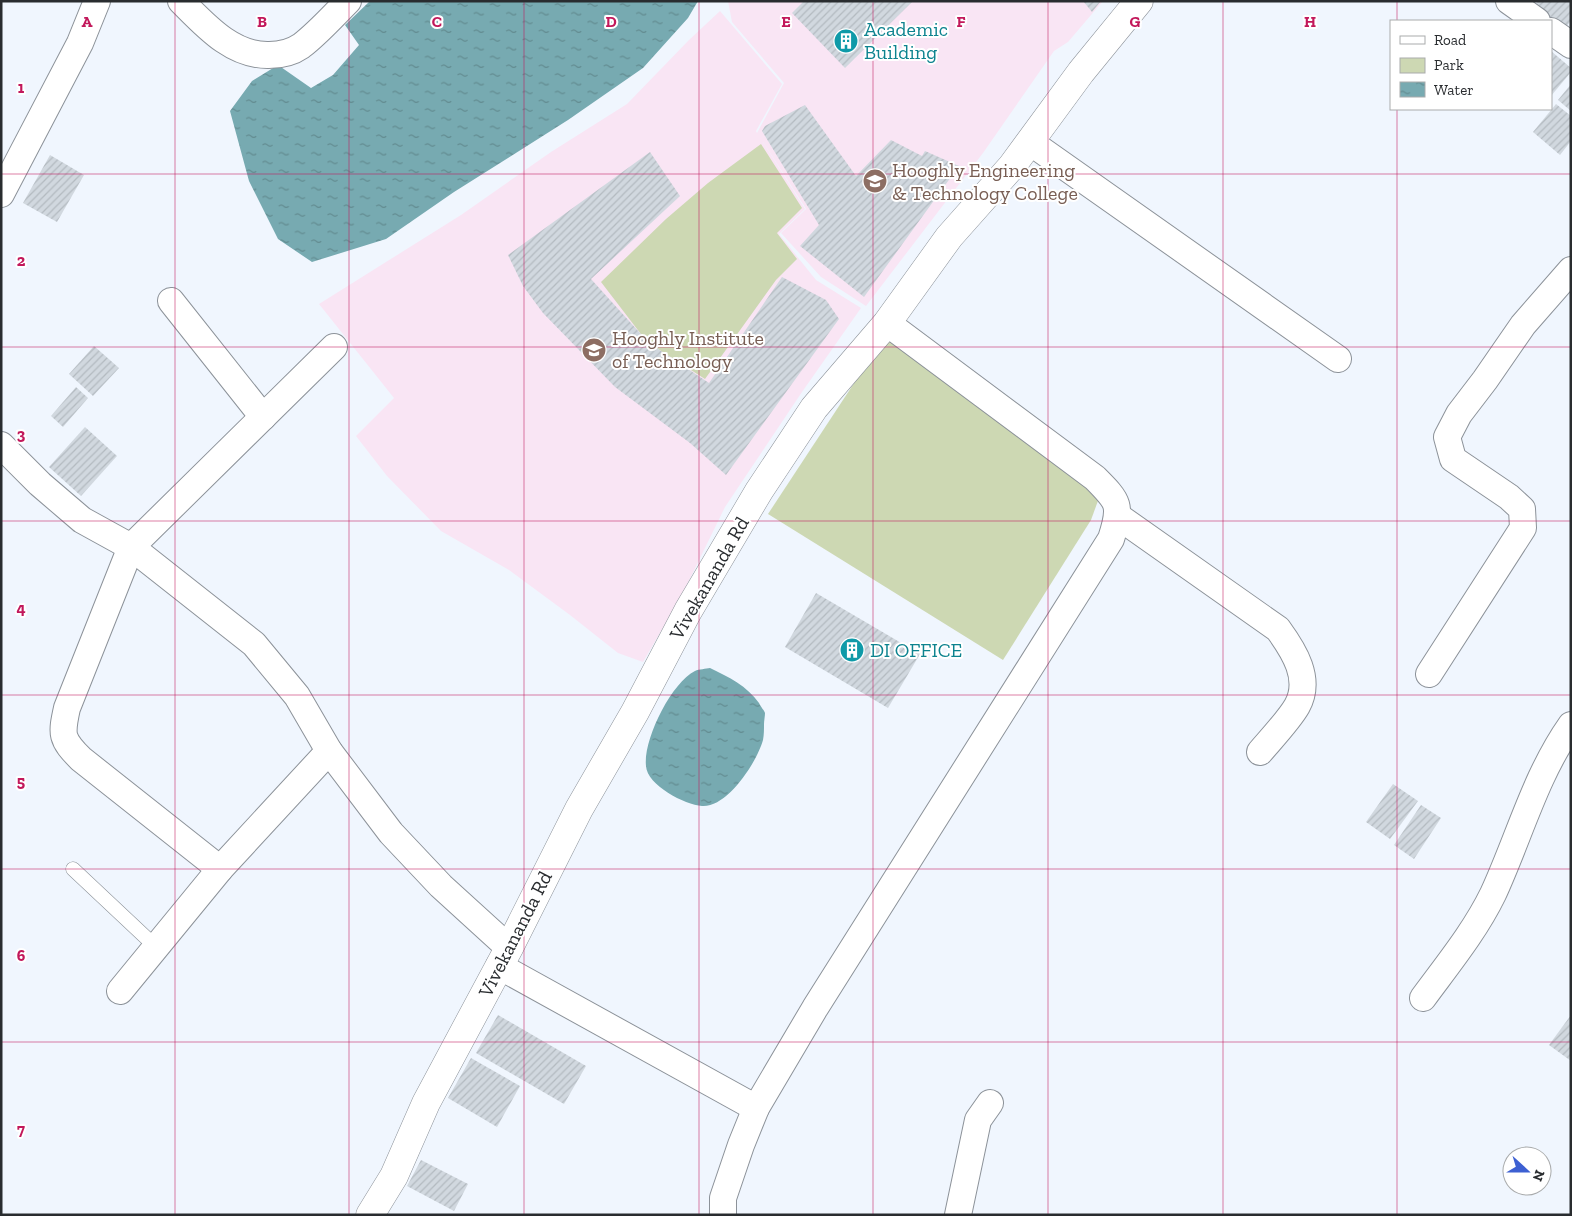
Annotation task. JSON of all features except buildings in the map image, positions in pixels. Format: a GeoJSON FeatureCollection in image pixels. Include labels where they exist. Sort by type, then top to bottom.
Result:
{"type":"FeatureCollection","features":[{"type":"Feature","properties":{"kind":"street"},"geometry":{"type":"LineString","coordinates":[[1,194],[80,43],[97,1]]}},
{"type":"Feature","properties":{"kind":"street"},"geometry":{"type":"LineString","coordinates":[[181,1],[222,38],[238,49],[260,56],[283,55],[301,46],[348,1]]}},
{"type":"Feature","properties":{"kind":"street","name":"Vivekananda Rd"},"geometry":{"type":"LineString","coordinates":[[370,1215],[394,1176],[426,1103],[580,809],[636,712],[688,611],[759,491],[814,408],[887,323],[949,237],[1012,166],[1081,72],[1138,1]]}},
{"type":"Feature","properties":{"kind":"street"},"geometry":{"type":"LineString","coordinates":[[1509,1],[1536,20]]}},
{"type":"Feature","properties":{"kind":"street"},"geometry":{"type":"LineString","coordinates":[[1552,32],[1571,45]]}},
{"type":"Feature","properties":{"kind":"street"},"geometry":{"type":"LineString","coordinates":[[1030,142],[1338,359]]}},
{"type":"Feature","properties":{"kind":"street"},"geometry":{"type":"LineString","coordinates":[[1429,674],[1523,528],[1522,509],[1509,497],[1453,459],[1447,437],[1459,414],[1523,325],[1571,270]]}},
{"type":"Feature","properties":{"kind":"street"},"geometry":{"type":"LineString","coordinates":[[171,301],[263,418]]}},
{"type":"Feature","properties":{"kind":"street"},"geometry":{"type":"LineString","coordinates":[[723,1215],[723,1198],[756,1108],[815,1008],[1112,539],[1119,517],[1114,497],[1095,478],[887,323]]}},
{"type":"Feature","properties":{"kind":"street"},"geometry":{"type":"LineString","coordinates":[[220,869],[80,759],[67,745],[63,728],[67,708],[130,548],[334,347]]}},
{"type":"Feature","properties":{"kind":"street"},"geometry":{"type":"LineString","coordinates":[[1,445],[40,484],[82,520],[130,548],[254,644],[297,696],[329,751],[391,833],[504,957],[756,1108]]}},
{"type":"Feature","properties":{"kind":"street"},"geometry":{"type":"LineString","coordinates":[[1119,517],[1278,629],[1290,645],[1303,678],[1302,691],[1297,706],[1260,752]]}},
{"type":"Feature","properties":{"kind":"street"},"geometry":{"type":"LineString","coordinates":[[1423,998],[1472,930],[1492,894],[1545,768],[1558,743],[1571,725]]}},
{"type":"Feature","properties":{"kind":"street"},"geometry":{"type":"LineString","coordinates":[[120,991],[220,869],[329,751]]}},
{"type":"Feature","properties":{"kind":"street"},"geometry":{"type":"LineString","coordinates":[[958,1215],[978,1120],[990,1103]]}},
{"type":"Feature","properties":{"kind":"lane"},"geometry":{"type":"LineString","coordinates":[[73,869],[156,947]]}},
{"type":"Feature","properties":{"kind":"shaded area","name":"Hooghly Institute of Technology"},"geometry":{"type":"Polygon","coordinates":[[[728,1],[1103,1],[1068,42],[1054,51],[983,153],[866,306],[821,277],[781,233],[806,209],[758,134],[805,209],[779,234],[816,280],[861,308],[725,507],[681,597],[643,662],[618,653],[509,570],[441,531],[387,476],[356,436],[394,398],[319,304],[461,215],[551,152],[627,104],[720,11],[782,84],[756,131],[757,133],[784,83],[732,22],[728,1]]]}},
{"type":"Feature","properties":{"kind":"green space"},"geometry":{"type":"Polygon","coordinates":[[[761,144],[802,208],[777,233],[797,259],[776,280],[705,379],[647,342],[601,282],[666,219],[708,183],[761,144]]]}},
{"type":"Feature","properties":{"kind":"green space"},"geometry":{"type":"Polygon","coordinates":[[[889,330],[1099,498],[1091,520],[1003,660],[768,514],[889,330]]]}},
{"type":"Feature","properties":{"kind":"water"},"geometry":{"type":"Polygon","coordinates":[[[370,1],[698,1],[688,18],[643,68],[568,120],[454,192],[386,239],[312,262],[278,239],[249,181],[230,111],[252,81],[278,65],[311,88],[333,75],[359,45],[345,25],[370,1]]]}},
{"type":"Feature","properties":{"kind":"water"},"geometry":{"type":"Polygon","coordinates":[[[710,668],[731,679],[749,692],[759,703],[765,714],[763,740],[748,771],[731,792],[721,800],[712,805],[702,806],[677,798],[660,787],[648,773],[646,755],[654,728],[668,699],[686,677],[695,671],[710,668]]]}},
{"type":"Feature","properties":{"kind":"place","name":"Academic Building"},"geometry":{"type":"Point","coordinates":[846,41]}},
{"type":"Feature","properties":{"kind":"place","name":"Hooghly Engineering & Technology College"},"geometry":{"type":"Point","coordinates":[875,181]}},
{"type":"Feature","properties":{"kind":"place","name":"Hooghly Institute of Technology"},"geometry":{"type":"Point","coordinates":[594,350]}},
{"type":"Feature","properties":{"kind":"place","name":"DI OFFICE"},"geometry":{"type":"Point","coordinates":[852,650]}}]}
